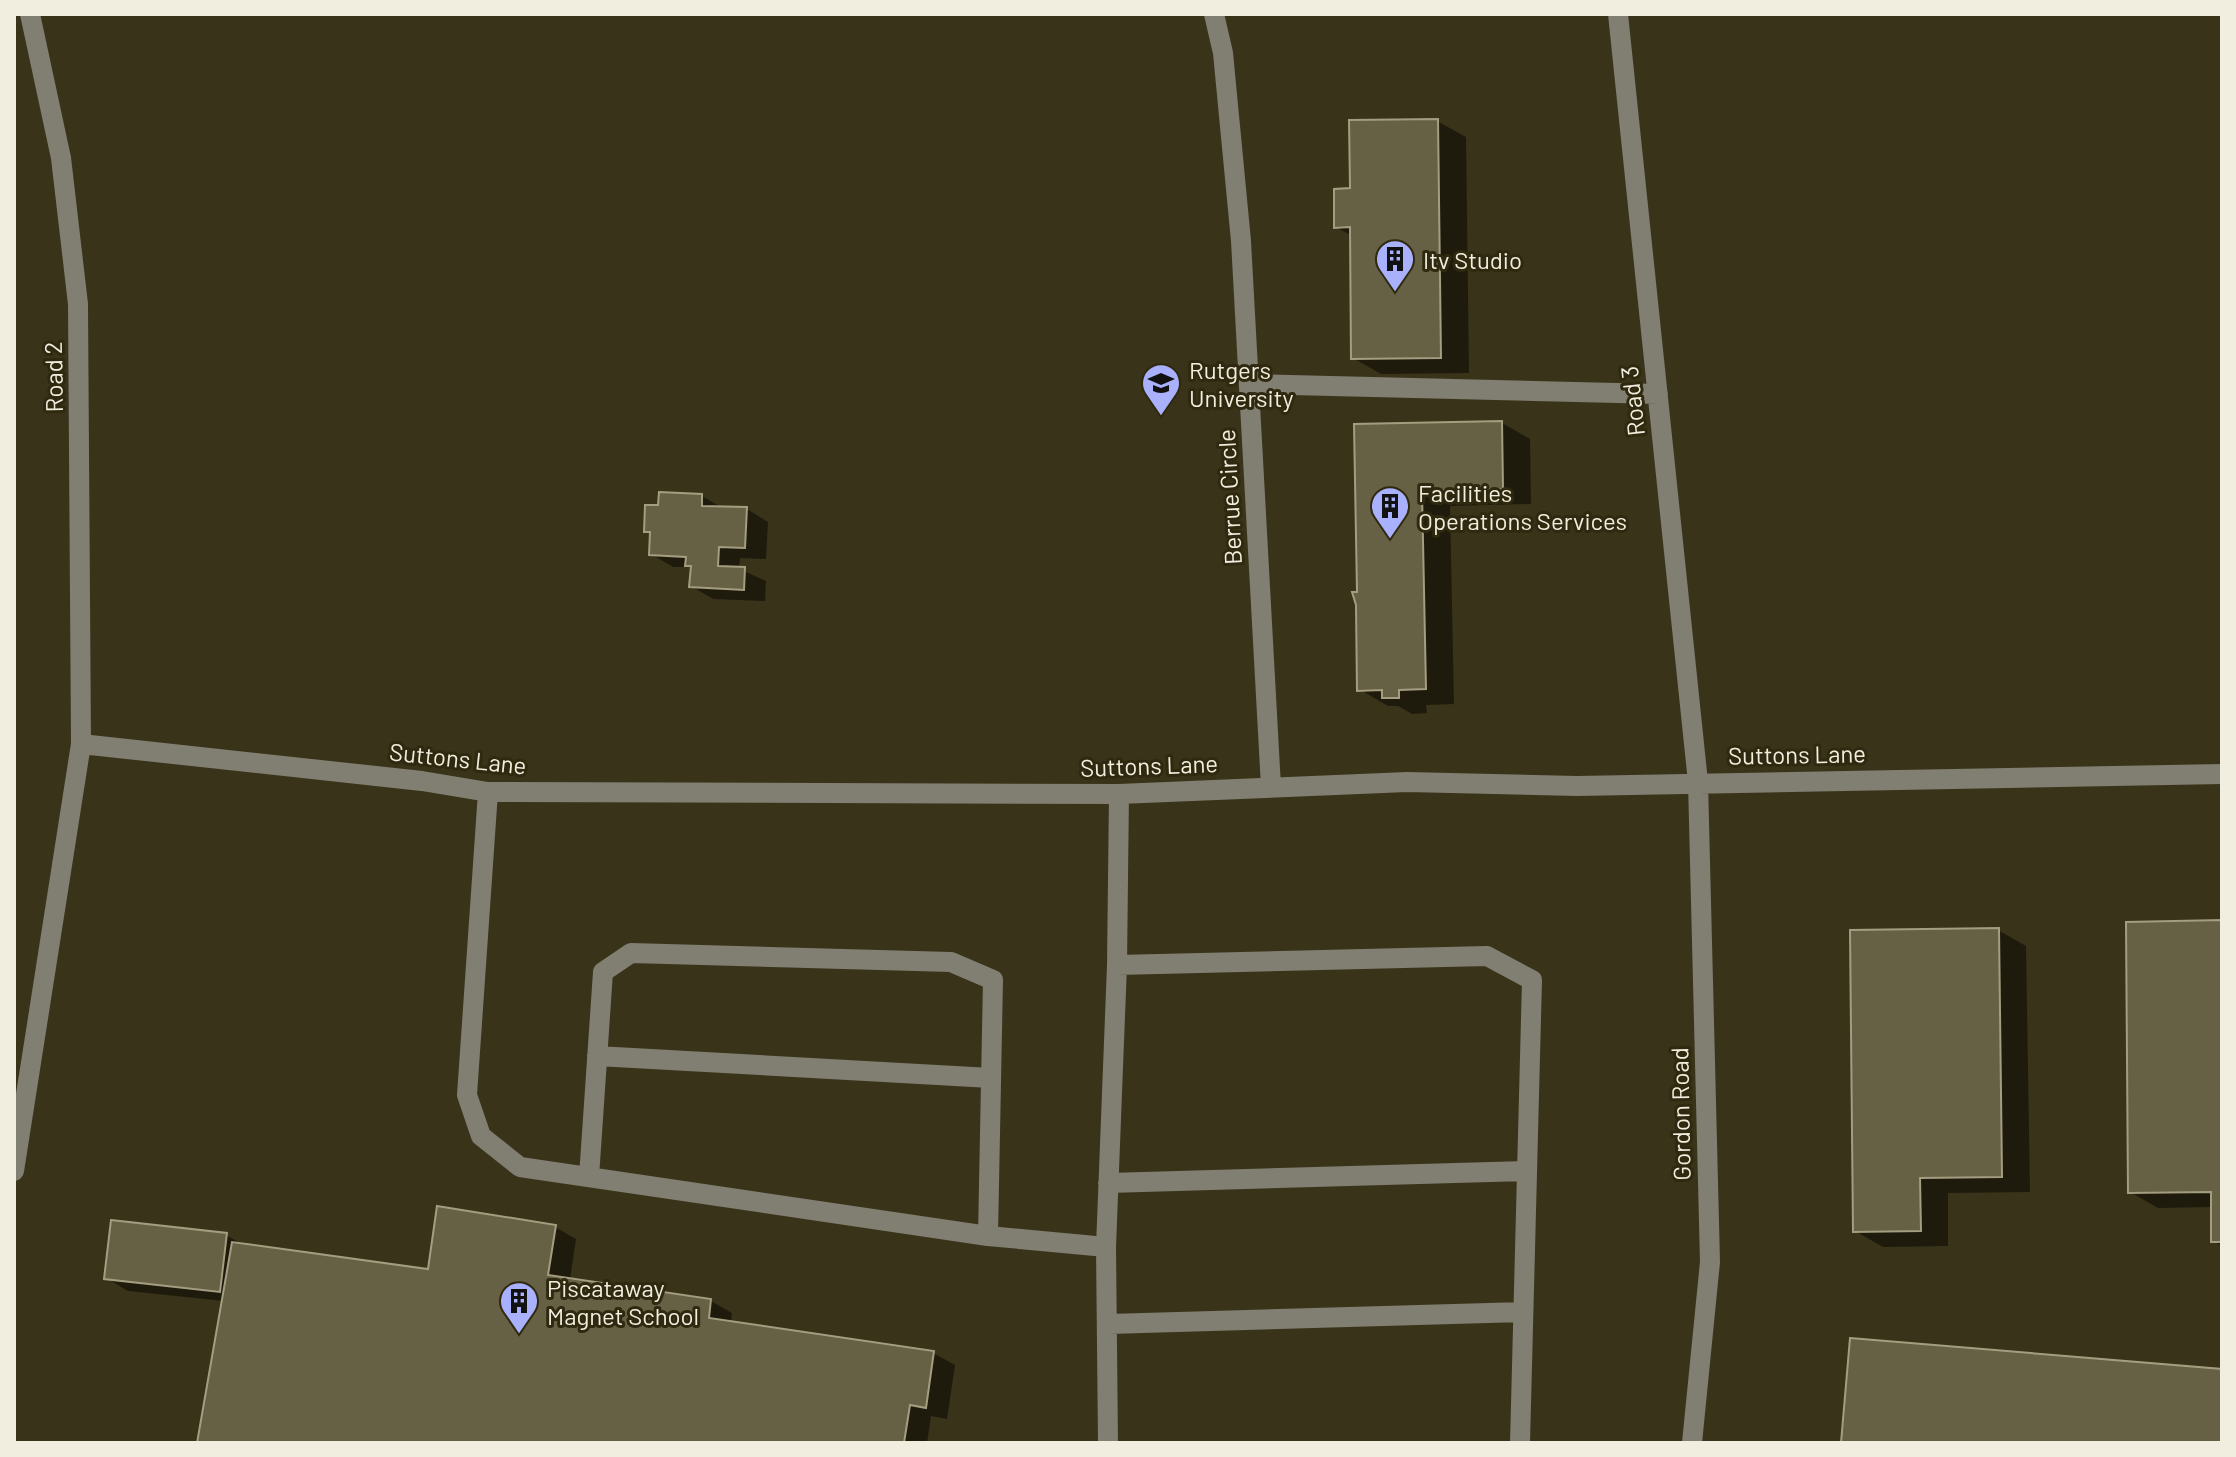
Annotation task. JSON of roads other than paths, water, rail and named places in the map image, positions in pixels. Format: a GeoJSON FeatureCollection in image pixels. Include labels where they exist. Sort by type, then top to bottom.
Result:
{"type":"FeatureCollection","features":[{"type":"Feature","properties":{"kind":"street","name":"Road 2"},"geometry":{"type":"LineString","coordinates":[[14,1171],[81,744],[78,304],[61,158],[30,14]]}},
{"type":"Feature","properties":{"kind":"street","name":"Berrue Circle"},"geometry":{"type":"LineString","coordinates":[[1214,14],[1223,53],[1228,100],[1249,384],[1271,787]]}},
{"type":"Feature","properties":{"kind":"street","name":"Road 3"},"geometry":{"type":"LineString","coordinates":[[1618,14],[1698,782]]}},
{"type":"Feature","properties":{"kind":"street"},"geometry":{"type":"LineString","coordinates":[[1249,384],[1658,394]]}},
{"type":"Feature","properties":{"kind":"street","name":"Suttons Lane"},"geometry":{"type":"LineString","coordinates":[[81,744],[422,781],[488,792],[1119,794],[1407,782],[1577,786],[2222,774]]}},
{"type":"Feature","properties":{"kind":"street","name":"Gordon Road"},"geometry":{"type":"LineString","coordinates":[[1692,1443],[1710,1262],[1698,782]]}},
{"type":"Feature","properties":{"kind":"street"},"geometry":{"type":"LineString","coordinates":[[488,792],[467,1095],[481,1136],[520,1167],[988,1236],[1106,1247]]}},
{"type":"Feature","properties":{"kind":"street"},"geometry":{"type":"LineString","coordinates":[[1108,1443],[1106,1247],[1117,965],[1119,794]]}},
{"type":"Feature","properties":{"kind":"street"},"geometry":{"type":"LineString","coordinates":[[589,1177],[603,972],[631,953],[951,962],[993,980],[988,1236]]}},
{"type":"Feature","properties":{"kind":"street"},"geometry":{"type":"LineString","coordinates":[[1117,965],[1487,956],[1532,980],[1520,1443]]}},
{"type":"Feature","properties":{"kind":"street"},"geometry":{"type":"LineString","coordinates":[[597,1056],[991,1078]]}},
{"type":"Feature","properties":{"kind":"street"},"geometry":{"type":"LineString","coordinates":[[1108,1183],[1527,1171]]}},
{"type":"Feature","properties":{"kind":"street"},"geometry":{"type":"LineString","coordinates":[[1109,1324],[1523,1312]]}},
{"type":"Feature","properties":{"kind":"place","name":"Itv Studio"},"geometry":{"type":"Point","coordinates":[1395,293]}},
{"type":"Feature","properties":{"kind":"place","name":"Rutgers University"},"geometry":{"type":"Point","coordinates":[1161,417]}},
{"type":"Feature","properties":{"kind":"place","name":"Facilities Operations Services"},"geometry":{"type":"Point","coordinates":[1390,540]}},
{"type":"Feature","properties":{"kind":"place","name":"Piscataway Magnet School"},"geometry":{"type":"Point","coordinates":[519,1335]}}]}
